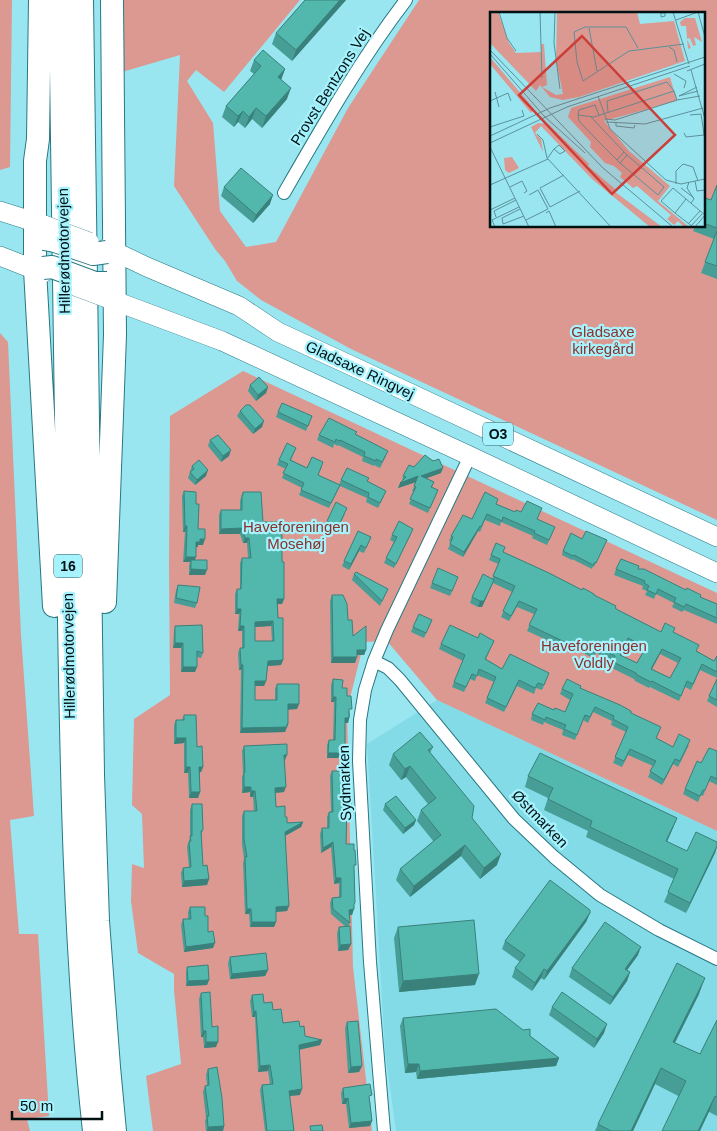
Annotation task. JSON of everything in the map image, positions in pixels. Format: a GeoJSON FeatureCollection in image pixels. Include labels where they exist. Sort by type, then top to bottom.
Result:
{"type":"FeatureCollection","features":[{"type":"Feature","properties":{"kind":"highway"},"geometry":{"type":"LineString","coordinates":[[40,0],[38,139],[35,161],[58,670],[71,744]]}},
{"type":"Feature","properties":{"kind":"highway","name":"Hillerødmotorvejen"},"geometry":{"type":"LineString","coordinates":[[60,0],[71,744],[77,920],[87,1072],[94,1131]]}},
{"type":"Feature","properties":{"kind":"highway"},"geometry":{"type":"LineString","coordinates":[[93,775],[104,721],[102,675],[115,335],[109,250],[112,0]]}},
{"type":"Feature","properties":{"kind":"highway","name":"Hillerødmotorvejen"},"geometry":{"type":"LineString","coordinates":[[83,4],[93,775],[98,921],[115,1131]]}},
{"type":"Feature","properties":{"kind":"highway"},"geometry":{"type":"LineString","coordinates":[[39,232],[54,241],[93,254],[109,250]]}},
{"type":"Feature","properties":{"kind":"highway"},"geometry":{"type":"LineString","coordinates":[[40,271],[52,267],[111,291]]}},
{"type":"Feature","properties":{"kind":"main road"},"geometry":{"type":"LineString","coordinates":[[0,211],[39,232]]}},
{"type":"Feature","properties":{"kind":"main road","name":"Gladsaxe Ringvej"},"geometry":{"type":"LineString","coordinates":[[109,250],[239,306],[278,332],[717,537]]}},
{"type":"Feature","properties":{"kind":"main road"},"geometry":{"type":"LineString","coordinates":[[0,256],[40,271]]}},
{"type":"Feature","properties":{"kind":"main road","name":"Gladsaxe Ringvej"},"geometry":{"type":"LineString","coordinates":[[111,291],[470,456],[717,573]]}},
{"type":"Feature","properties":{"kind":"street","name":"Provst Bentzons Vej"},"geometry":{"type":"LineString","coordinates":[[284,193],[348,84],[406,0]]}},
{"type":"Feature","properties":{"kind":"street","name":"Sydmarken"},"geometry":{"type":"LineString","coordinates":[[384,1131],[370,962],[359,761],[360,720],[365,690],[374,661],[470,456]]}},
{"type":"Feature","properties":{"kind":"street","name":"Østmarken"},"geometry":{"type":"LineString","coordinates":[[374,661],[388,668],[400,680],[514,819],[554,858],[600,895],[659,930],[717,959]]}},
{"type":"Feature","properties":{"kind":"shaded area"},"geometry":{"type":"Polygon","coordinates":[[[437,700],[717,831],[717,1131],[396,1131],[385,1051],[367,744],[437,700]]]}},
{"type":"Feature","properties":{"kind":"green space"},"geometry":{"type":"Polygon","coordinates":[[[0,0],[12,0],[10,167],[0,170],[0,0]]]}},
{"type":"Feature","properties":{"kind":"green space","name":"Gladsaxe kirkegård"},"geometry":{"type":"Polygon","coordinates":[[[121,0],[300,0],[224,92],[196,70],[187,81],[213,123],[220,211],[246,247],[276,242],[348,108],[419,0],[717,0],[717,520],[351,349],[261,300],[237,281],[174,186],[180,55],[122,72],[121,0]]]}},
{"type":"Feature","properties":{"kind":"green space"},"geometry":{"type":"Polygon","coordinates":[[[0,333],[8,342],[21,635],[34,816],[10,820],[19,934],[38,934],[49,1116],[27,1119],[30,1131],[0,1131],[0,333]]]}},
{"type":"Feature","properties":{"kind":"green space","name":"Haveforeningen Mosehøj"},"geometry":{"type":"Polygon","coordinates":[[[243,371],[717,593],[717,831],[437,700],[387,641],[364,642],[347,710],[353,967],[372,1131],[153,1131],[146,1076],[181,1064],[174,974],[138,953],[131,901],[132,864],[144,868],[142,814],[132,805],[134,719],[170,695],[170,416],[243,371]]]}},
{"type":"Feature","properties":{"kind":"building"},"geometry":{"type":"Polygon","coordinates":[[[305,0],[340,0],[296,50],[276,33],[305,0]]]}},
{"type":"Feature","properties":{"kind":"building"},"geometry":{"type":"Polygon","coordinates":[[[263,50],[285,69],[278,77],[291,88],[266,116],[256,108],[249,117],[243,111],[238,116],[226,106],[261,66],[254,60],[263,50]]]}},
{"type":"Feature","properties":{"kind":"building"},"geometry":{"type":"Polygon","coordinates":[[[241,168],[273,195],[256,215],[224,187],[241,168]]]}},
{"type":"Feature","properties":{"kind":"building"},"geometry":{"type":"Polygon","coordinates":[[[717,185],[717,228],[704,223],[704,200],[705,198],[711,200],[717,185]]]}},
{"type":"Feature","properties":{"kind":"building"},"geometry":{"type":"Polygon","coordinates":[[[717,231],[717,266],[705,262],[717,231]]]}},
{"type":"Feature","properties":{"kind":"building"},"geometry":{"type":"Polygon","coordinates":[[[259,377],[268,387],[258,395],[250,385],[259,377]]]}},
{"type":"Feature","properties":{"kind":"building"},"geometry":{"type":"Polygon","coordinates":[[[282,403],[312,416],[308,426],[278,412],[282,403]]]}},
{"type":"Feature","properties":{"kind":"building"},"geometry":{"type":"Polygon","coordinates":[[[246,405],[250,405],[264,421],[255,429],[240,411],[246,405]]]}},
{"type":"Feature","properties":{"kind":"building"},"geometry":{"type":"Polygon","coordinates":[[[329,418],[388,451],[382,462],[364,456],[365,452],[340,440],[336,439],[335,442],[319,435],[329,418]]]}},
{"type":"Feature","properties":{"kind":"building"},"geometry":{"type":"Polygon","coordinates":[[[218,435],[231,450],[223,456],[210,440],[218,435]]]}},
{"type":"Feature","properties":{"kind":"building"},"geometry":{"type":"Polygon","coordinates":[[[287,443],[296,448],[290,460],[307,468],[312,457],[323,462],[318,475],[340,485],[331,503],[301,490],[304,483],[283,473],[288,464],[279,460],[287,443]]]}},
{"type":"Feature","properties":{"kind":"building"},"geometry":{"type":"Polygon","coordinates":[[[425,455],[433,461],[439,459],[443,468],[421,476],[434,482],[431,487],[438,490],[430,508],[410,499],[416,487],[414,486],[418,476],[400,483],[406,477],[403,476],[409,465],[414,467],[425,455]]]}},
{"type":"Feature","properties":{"kind":"building"},"geometry":{"type":"Polygon","coordinates":[[[199,460],[208,470],[197,480],[190,472],[194,469],[192,466],[199,460]]]}},
{"type":"Feature","properties":{"kind":"building"},"geometry":{"type":"Polygon","coordinates":[[[347,468],[369,478],[367,481],[386,491],[380,503],[368,497],[369,493],[341,480],[347,468]]]}},
{"type":"Feature","properties":{"kind":"building"},"geometry":{"type":"Polygon","coordinates":[[[184,491],[196,492],[196,504],[199,504],[198,529],[205,529],[205,539],[200,539],[200,542],[196,542],[196,557],[186,557],[187,526],[185,526],[184,491]]]}},
{"type":"Feature","properties":{"kind":"building"},"geometry":{"type":"Polygon","coordinates":[[[243,492],[261,492],[263,522],[281,522],[284,599],[277,599],[278,618],[283,618],[283,660],[268,661],[266,681],[255,681],[255,700],[277,700],[277,684],[299,684],[299,704],[288,704],[287,727],[242,728],[243,665],[241,665],[240,648],[244,648],[244,626],[240,626],[241,609],[237,609],[237,589],[241,589],[242,558],[251,558],[249,538],[245,538],[242,528],[221,529],[221,510],[242,510],[243,492]],[[273,621],[255,622],[255,641],[274,641],[273,621]]]}},
{"type":"Feature","properties":{"kind":"building"},"geometry":{"type":"Polygon","coordinates":[[[485,492],[498,499],[496,504],[515,512],[516,510],[521,512],[527,501],[542,508],[537,519],[555,527],[549,540],[534,533],[535,531],[503,517],[502,521],[487,514],[481,527],[464,552],[450,544],[453,537],[451,536],[463,515],[472,519],[485,492]]]}},
{"type":"Feature","properties":{"kind":"building"},"geometry":{"type":"Polygon","coordinates":[[[336,502],[347,508],[338,527],[327,521],[336,502]]]}},
{"type":"Feature","properties":{"kind":"building"},"geometry":{"type":"Polygon","coordinates":[[[399,521],[413,529],[396,564],[386,558],[397,537],[392,535],[399,521]]]}},
{"type":"Feature","properties":{"kind":"building"},"geometry":{"type":"Polygon","coordinates":[[[358,531],[371,537],[366,548],[361,545],[351,564],[344,561],[358,531]]]}},
{"type":"Feature","properties":{"kind":"building"},"geometry":{"type":"Polygon","coordinates":[[[586,531],[607,540],[596,563],[593,565],[563,551],[571,533],[582,539],[586,531]]]}},
{"type":"Feature","properties":{"kind":"building"},"geometry":{"type":"Polygon","coordinates":[[[496,543],[505,547],[503,552],[582,590],[583,588],[616,606],[615,608],[618,610],[661,632],[665,623],[675,628],[673,632],[699,645],[696,651],[714,661],[717,656],[717,672],[702,664],[693,684],[687,681],[681,696],[613,662],[615,656],[598,647],[595,653],[571,641],[569,644],[529,625],[537,609],[519,601],[511,616],[503,611],[515,586],[493,576],[500,559],[491,555],[496,543]],[[628,638],[620,655],[637,663],[646,647],[628,638]],[[662,649],[651,669],[670,678],[681,658],[662,649]]]}},
{"type":"Feature","properties":{"kind":"building"},"geometry":{"type":"Polygon","coordinates":[[[621,559],[639,566],[638,569],[644,569],[686,590],[687,588],[701,595],[700,597],[717,604],[717,618],[686,604],[684,607],[674,602],[676,598],[658,589],[656,594],[647,590],[649,586],[644,583],[645,581],[616,569],[621,559]]]}},
{"type":"Feature","properties":{"kind":"building"},"geometry":{"type":"Polygon","coordinates":[[[191,560],[207,560],[207,570],[191,569],[191,560]]]}},
{"type":"Feature","properties":{"kind":"building"},"geometry":{"type":"Polygon","coordinates":[[[438,568],[458,577],[452,591],[432,583],[438,568]]]}},
{"type":"Feature","properties":{"kind":"building"},"geometry":{"type":"Polygon","coordinates":[[[356,572],[388,589],[382,601],[354,574],[356,572]]]}},
{"type":"Feature","properties":{"kind":"building"},"geometry":{"type":"Polygon","coordinates":[[[483,574],[494,580],[484,601],[480,601],[472,597],[483,574]]]}},
{"type":"Feature","properties":{"kind":"building"},"geometry":{"type":"Polygon","coordinates":[[[178,585],[200,587],[197,603],[176,598],[178,585]]]}},
{"type":"Feature","properties":{"kind":"building"},"geometry":{"type":"Polygon","coordinates":[[[332,595],[343,595],[347,604],[348,620],[352,620],[353,636],[366,626],[366,650],[357,650],[357,657],[333,657],[332,595]]]}},
{"type":"Feature","properties":{"kind":"building"},"geometry":{"type":"Polygon","coordinates":[[[419,614],[432,620],[426,633],[413,627],[419,614]]]}},
{"type":"Feature","properties":{"kind":"building"},"geometry":{"type":"Polygon","coordinates":[[[202,625],[203,653],[197,651],[197,667],[183,667],[183,643],[175,643],[175,626],[202,625]]]}},
{"type":"Feature","properties":{"kind":"building"},"geometry":{"type":"Polygon","coordinates":[[[450,625],[478,638],[480,633],[494,641],[485,659],[502,669],[510,654],[549,673],[544,685],[538,683],[535,688],[519,680],[506,707],[487,698],[496,677],[479,669],[477,676],[472,674],[466,687],[454,682],[465,655],[441,644],[450,625]]]}},
{"type":"Feature","properties":{"kind":"building"},"geometry":{"type":"Polygon","coordinates":[[[333,679],[343,680],[342,688],[347,688],[347,696],[351,696],[352,709],[349,709],[349,718],[345,718],[345,753],[328,753],[329,740],[335,740],[336,697],[333,697],[333,679]]]}},
{"type":"Feature","properties":{"kind":"building"},"geometry":{"type":"Polygon","coordinates":[[[567,679],[581,686],[580,688],[620,705],[631,711],[631,713],[661,727],[656,738],[673,747],[679,734],[690,740],[680,761],[675,759],[664,780],[650,771],[656,761],[630,749],[624,761],[615,757],[628,727],[613,719],[614,716],[595,707],[590,717],[585,715],[577,735],[564,729],[566,725],[546,717],[545,720],[532,714],[538,703],[554,710],[555,708],[565,712],[573,694],[562,689],[567,679]]]}},
{"type":"Feature","properties":{"kind":"building"},"geometry":{"type":"Polygon","coordinates":[[[717,679],[717,700],[709,696],[717,679]]]}},
{"type":"Feature","properties":{"kind":"building"},"geometry":{"type":"Polygon","coordinates":[[[184,715],[196,715],[197,747],[202,746],[203,767],[199,767],[200,792],[191,792],[190,767],[186,767],[186,738],[176,738],[176,720],[184,720],[184,715]]]}},
{"type":"Feature","properties":{"kind":"building"},"geometry":{"type":"Polygon","coordinates":[[[420,732],[433,747],[428,750],[474,806],[472,818],[501,854],[484,868],[465,845],[414,886],[400,869],[441,835],[421,810],[436,798],[410,766],[405,769],[393,754],[420,732]]]}},
{"type":"Feature","properties":{"kind":"building"},"geometry":{"type":"Polygon","coordinates":[[[287,744],[287,755],[284,755],[286,787],[275,788],[276,807],[285,806],[287,823],[303,822],[285,832],[289,906],[276,907],[276,922],[252,922],[251,909],[247,909],[245,857],[247,857],[244,839],[244,811],[257,811],[255,791],[251,791],[251,787],[244,787],[244,746],[287,744]]]}},
{"type":"Feature","properties":{"kind":"building"},"geometry":{"type":"Polygon","coordinates":[[[709,748],[717,751],[717,779],[711,776],[700,796],[685,789],[697,761],[701,763],[709,748]]]}},
{"type":"Feature","properties":{"kind":"building"},"geometry":{"type":"Polygon","coordinates":[[[540,753],[677,818],[666,841],[687,851],[696,832],[717,842],[717,846],[690,903],[668,892],[678,869],[590,827],[592,821],[548,799],[553,788],[528,776],[540,753]]]}},
{"type":"Feature","properties":{"kind":"building"},"geometry":{"type":"Polygon","coordinates":[[[332,771],[342,771],[342,783],[351,782],[352,802],[347,802],[346,844],[354,844],[356,865],[354,865],[355,903],[354,909],[349,910],[350,923],[333,909],[332,898],[341,897],[341,878],[336,878],[333,842],[323,848],[322,828],[329,828],[329,812],[333,812],[332,771]]]}},
{"type":"Feature","properties":{"kind":"building"},"geometry":{"type":"Polygon","coordinates":[[[396,796],[416,820],[405,828],[385,804],[396,796]]]}},
{"type":"Feature","properties":{"kind":"building"},"geometry":{"type":"Polygon","coordinates":[[[192,804],[202,804],[203,866],[207,865],[209,879],[184,881],[183,868],[191,867],[189,842],[191,841],[190,836],[192,836],[192,804]]]}},
{"type":"Feature","properties":{"kind":"building"},"geometry":{"type":"Polygon","coordinates":[[[550,880],[590,910],[590,913],[547,971],[544,969],[535,983],[515,968],[525,955],[505,941],[550,880]]]}},
{"type":"Feature","properties":{"kind":"building"},"geometry":{"type":"Polygon","coordinates":[[[190,907],[205,907],[205,916],[208,916],[208,932],[213,931],[215,943],[186,947],[183,919],[191,919],[190,907]]]}},
{"type":"Feature","properties":{"kind":"building"},"geometry":{"type":"Polygon","coordinates":[[[474,920],[479,974],[403,981],[398,927],[474,920]]]}},
{"type":"Feature","properties":{"kind":"building"},"geometry":{"type":"Polygon","coordinates":[[[605,922],[641,947],[625,969],[630,972],[613,997],[572,968],[605,922]]]}},
{"type":"Feature","properties":{"kind":"building"},"geometry":{"type":"Polygon","coordinates":[[[350,926],[351,944],[340,945],[339,927],[350,926]]]}},
{"type":"Feature","properties":{"kind":"building"},"geometry":{"type":"Polygon","coordinates":[[[266,953],[268,970],[232,974],[230,957],[266,953]]]}},
{"type":"Feature","properties":{"kind":"building"},"geometry":{"type":"Polygon","coordinates":[[[677,963],[705,978],[673,1042],[700,1054],[717,1020],[717,1097],[715,1096],[698,1131],[662,1131],[686,1081],[661,1068],[631,1131],[611,1131],[598,1124],[677,963]]]}},
{"type":"Feature","properties":{"kind":"building"},"geometry":{"type":"Polygon","coordinates":[[[208,965],[209,980],[188,981],[187,967],[208,965]]]}},
{"type":"Feature","properties":{"kind":"building"},"geometry":{"type":"Polygon","coordinates":[[[210,992],[212,1027],[218,1026],[218,1042],[206,1042],[206,1031],[203,1031],[201,993],[210,992]]]}},
{"type":"Feature","properties":{"kind":"building"},"geometry":{"type":"Polygon","coordinates":[[[562,992],[607,1024],[597,1039],[552,1007],[562,992]]]}},
{"type":"Feature","properties":{"kind":"building"},"geometry":{"type":"Polygon","coordinates":[[[263,994],[264,1003],[272,1002],[273,1010],[281,1009],[283,1023],[299,1021],[300,1027],[304,1026],[305,1036],[322,1040],[299,1045],[302,1089],[289,1091],[294,1131],[267,1131],[262,1085],[273,1084],[270,1065],[260,1066],[256,1011],[254,1012],[252,995],[263,994]]]}},
{"type":"Feature","properties":{"kind":"building"},"geometry":{"type":"Polygon","coordinates":[[[496,1009],[523,1030],[530,1029],[530,1036],[559,1058],[420,1071],[419,1064],[408,1064],[403,1018],[496,1009]]]}},
{"type":"Feature","properties":{"kind":"building"},"geometry":{"type":"Polygon","coordinates":[[[358,1021],[362,1066],[351,1067],[347,1022],[358,1021]]]}},
{"type":"Feature","properties":{"kind":"building"},"geometry":{"type":"Polygon","coordinates":[[[217,1067],[224,1126],[208,1127],[207,1116],[209,1116],[205,1086],[209,1085],[208,1069],[217,1067]]]}},
{"type":"Feature","properties":{"kind":"building"},"geometry":{"type":"Polygon","coordinates":[[[370,1084],[372,1095],[369,1096],[372,1121],[351,1123],[348,1098],[344,1099],[343,1088],[370,1084]]]}},
{"type":"Feature","properties":{"kind":"building"},"geometry":{"type":"Polygon","coordinates":[[[322,1125],[323,1131],[311,1131],[310,1126],[322,1125]]]}},
{"type":"Feature","properties":{"kind":"park label","name":"Haveforeningen Voldly"},"geometry":{"type":"Point","coordinates":[594,654]}}]}
